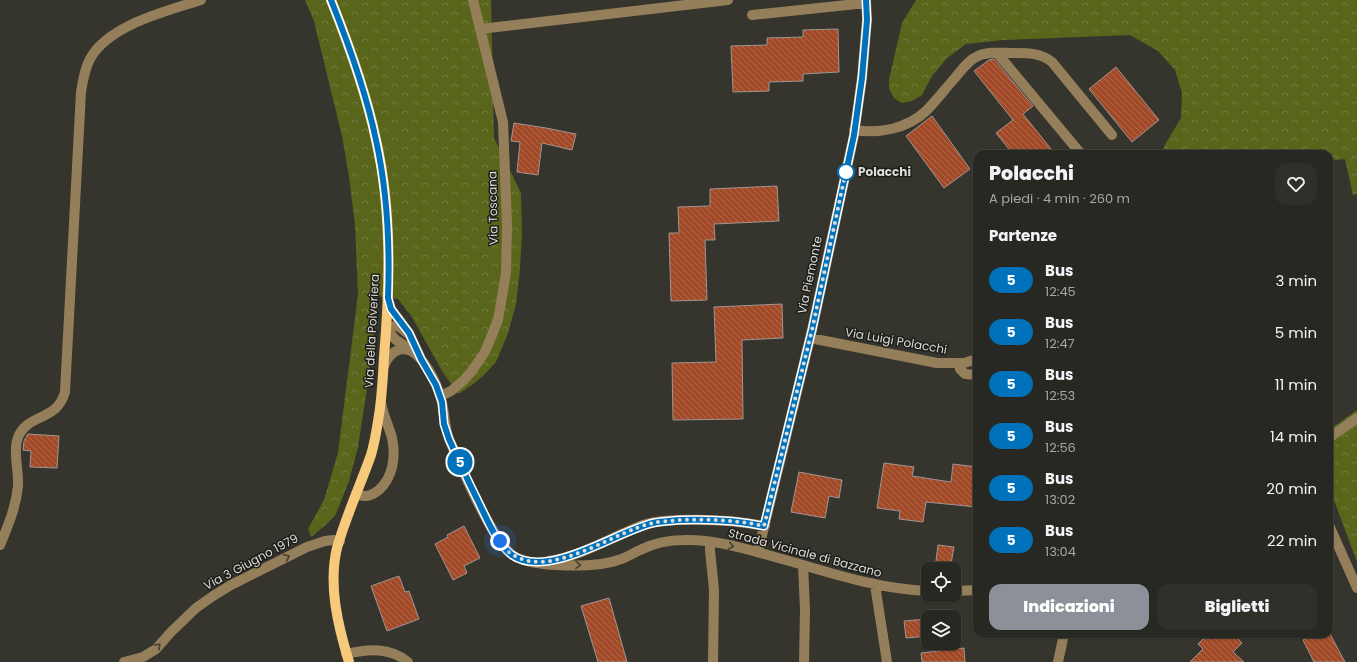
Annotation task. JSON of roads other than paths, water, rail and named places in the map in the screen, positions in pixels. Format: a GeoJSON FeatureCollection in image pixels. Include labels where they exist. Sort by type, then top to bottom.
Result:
{"type":"FeatureCollection","features":[{"type":"Feature","properties":{"kind":"main road","name":"Via della Polveriera"},"geometry":{"type":"LineString","coordinates":[[331,0],[345,34],[362,86],[376,140],[383,185],[388,241],[387,330],[381,403],[376,434],[371,454],[340,542],[335,564],[335,598],[338,620],[348,658]]}},
{"type":"Feature","properties":{"kind":"street"},"geometry":{"type":"LineString","coordinates":[[0,545],[10,519],[17,494],[18,478],[16,447],[20,433],[30,423],[56,409],[63,399],[65,392],[81,92],[86,68],[95,52],[110,38],[128,26],[142,19],[201,0]]}},
{"type":"Feature","properties":{"kind":"street","name":"Via Toscana"},"geometry":{"type":"LineString","coordinates":[[441,396],[451,391],[463,381],[485,352],[498,320],[505,279],[507,224],[504,127],[502,113],[473,0]]}},
{"type":"Feature","properties":{"kind":"street"},"geometry":{"type":"LineString","coordinates":[[480,30],[728,0]]}},
{"type":"Feature","properties":{"kind":"street"},"geometry":{"type":"LineString","coordinates":[[752,15],[866,1]]}},
{"type":"Feature","properties":{"kind":"street","name":"Via Piemonte"},"geometry":{"type":"LineString","coordinates":[[758,552],[810,338],[854,130],[862,83],[867,20],[866,1]]}},
{"type":"Feature","properties":{"kind":"street"},"geometry":{"type":"LineString","coordinates":[[997,53],[1078,150]]}},
{"type":"Feature","properties":{"kind":"street"},"geometry":{"type":"LineString","coordinates":[[854,130],[880,131],[895,128],[907,123],[926,111],[974,58],[980,55],[997,53],[1033,54],[1047,58],[1058,69],[1112,135]]}},
{"type":"Feature","properties":{"kind":"street","name":"Strada Vicinale di Bazzano"},"geometry":{"type":"LineString","coordinates":[[388,298],[391,309],[414,340],[423,363]]}},
{"type":"Feature","properties":{"kind":"street","name":"Strada Vicinale di Bazzano"},"geometry":{"type":"LineString","coordinates":[[414,340],[397,326],[392,326],[387,330],[396,340],[415,354],[433,377],[441,396],[447,434],[488,521],[497,537],[515,557],[548,564],[592,565],[619,560],[646,547],[669,541],[692,540],[710,542],[758,552],[875,585],[900,590],[921,591]]}},
{"type":"Feature","properties":{"kind":"street","name":"Via Luigi Polacchi"},"geometry":{"type":"LineString","coordinates":[[810,338],[931,362],[958,363],[973,360]]}},
{"type":"Feature","properties":{"kind":"street"},"geometry":{"type":"LineString","coordinates":[[384,366],[391,355],[398,350],[406,350],[415,354]]}},
{"type":"Feature","properties":{"kind":"street"},"geometry":{"type":"LineString","coordinates":[[958,363],[960,369],[965,374],[973,375]]}},
{"type":"Feature","properties":{"kind":"street"},"geometry":{"type":"LineString","coordinates":[[356,494],[366,497],[372,494],[384,484],[391,471],[393,452],[392,439],[381,403]]}},
{"type":"Feature","properties":{"kind":"street"},"geometry":{"type":"LineString","coordinates":[[1333,435],[1357,418]]}},
{"type":"Feature","properties":{"kind":"street"},"geometry":{"type":"LineString","coordinates":[[526,560],[543,561],[563,558],[654,522],[720,520],[764,526]]}},
{"type":"Feature","properties":{"kind":"street"},"geometry":{"type":"LineString","coordinates":[[1333,534],[1357,588]]}},
{"type":"Feature","properties":{"kind":"street","name":"Via 3 Giugno 1979"},"geometry":{"type":"LineString","coordinates":[[124,662],[143,657],[156,650],[171,632],[196,608],[213,596],[307,547],[325,541],[333,540],[340,542]]}},
{"type":"Feature","properties":{"kind":"street"},"geometry":{"type":"LineString","coordinates":[[710,542],[714,590],[713,662]]}},
{"type":"Feature","properties":{"kind":"street"},"geometry":{"type":"LineString","coordinates":[[803,565],[805,605],[804,662]]}},
{"type":"Feature","properties":{"kind":"street"},"geometry":{"type":"LineString","coordinates":[[875,585],[887,662]]}},
{"type":"Feature","properties":{"kind":"street"},"geometry":{"type":"LineString","coordinates":[[961,590],[973,590]]}},
{"type":"Feature","properties":{"kind":"street"},"geometry":{"type":"LineString","coordinates":[[1058,662],[1063,638]]}},
{"type":"Feature","properties":{"kind":"street"},"geometry":{"type":"LineString","coordinates":[[348,658],[366,650],[380,650],[396,654],[408,662]]}},
{"type":"Feature","properties":{"kind":"place","name":"Polacchi"},"geometry":{"type":"Point","coordinates":[846,172]}}]}
